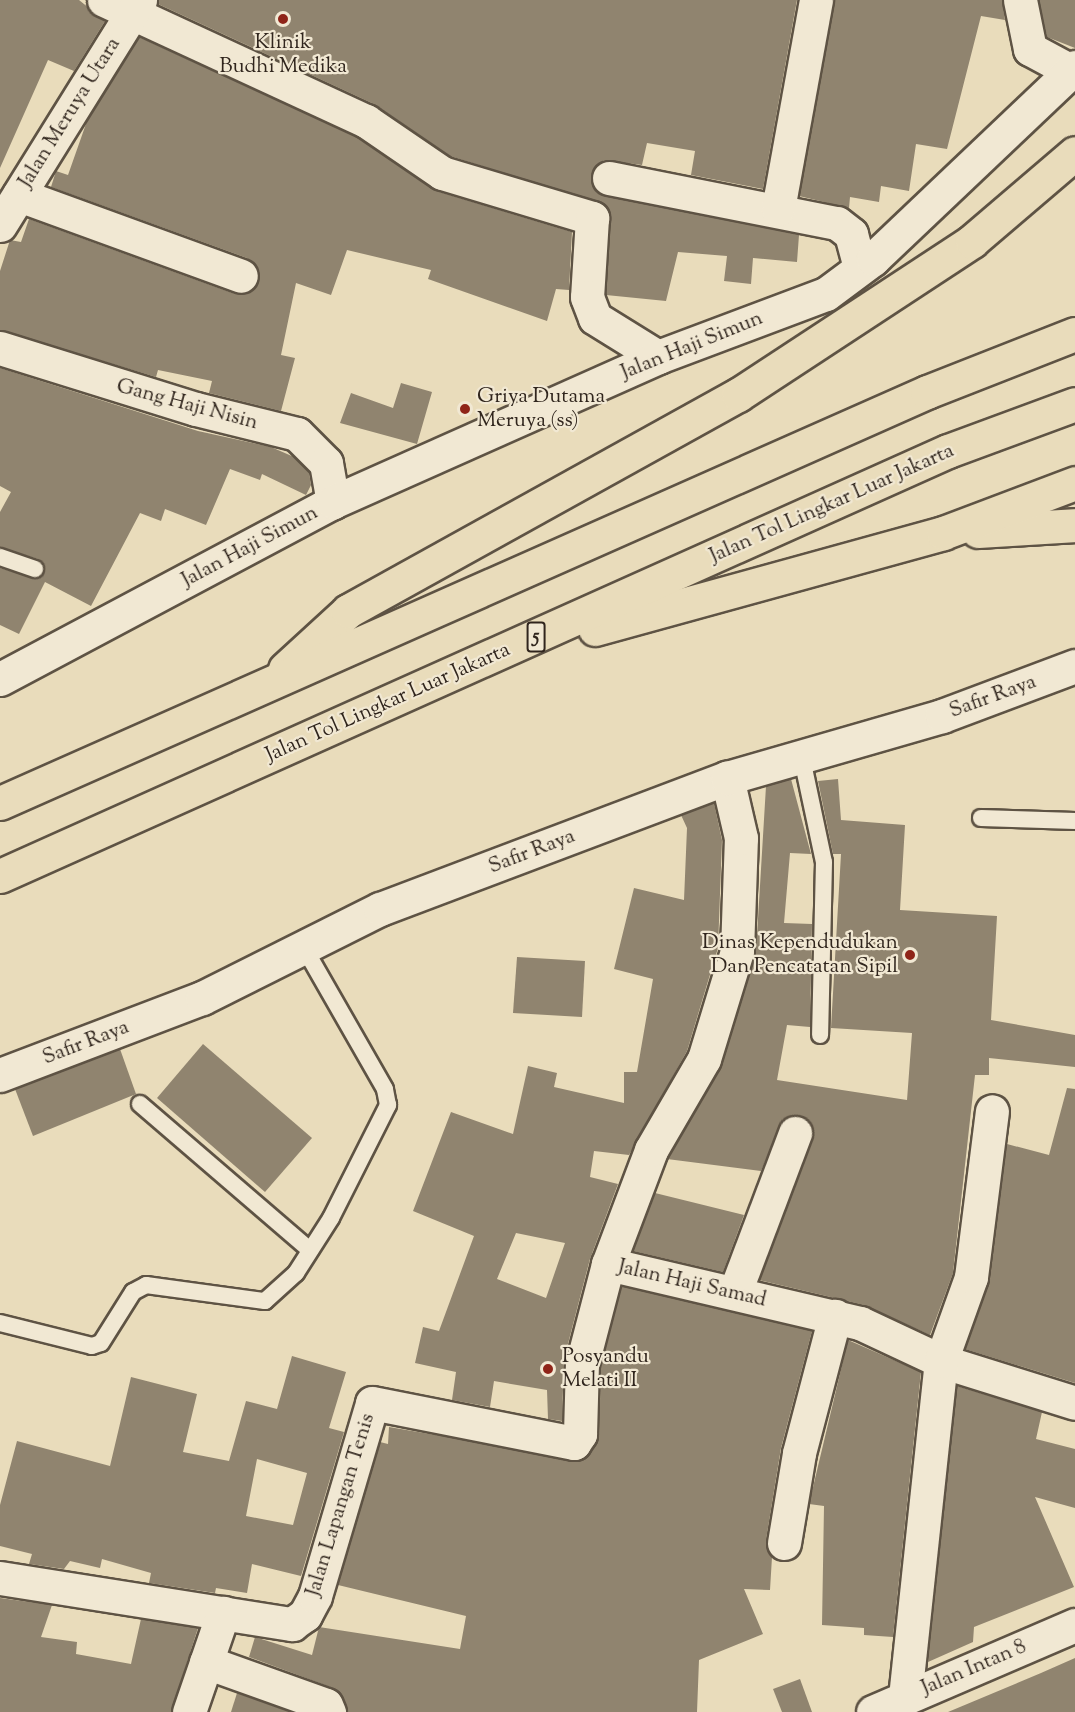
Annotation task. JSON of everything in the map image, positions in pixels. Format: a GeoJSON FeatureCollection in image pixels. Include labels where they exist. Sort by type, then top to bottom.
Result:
{"type":"FeatureCollection","features":[{"type":"Feature","properties":{"kind":"highway"},"geometry":{"type":"LineString","coordinates":[[264,688],[348,611],[738,395],[972,241],[1075,153]]}},
{"type":"Feature","properties":{"kind":"highway"},"geometry":{"type":"LineString","coordinates":[[0,803],[264,688],[927,392],[1075,334]]}},
{"type":"Feature","properties":{"kind":"highway","name":"Jalan Tol Lingkar Luar Jakarta"},"geometry":{"type":"LineString","coordinates":[[0,876],[496,656],[948,451],[1075,404]]}},
{"type":"Feature","properties":{"kind":"highway"},"geometry":{"type":"LineString","coordinates":[[496,656],[943,533],[1075,483]]}},
{"type":"Feature","properties":{"kind":"highway"},"geometry":{"type":"LineString","coordinates":[[943,533],[1075,525]]}},
{"type":"Feature","properties":{"kind":"street"},"geometry":{"type":"LineString","coordinates":[[778,209],[816,0]]}},
{"type":"Feature","properties":{"kind":"street"},"geometry":{"type":"LineString","coordinates":[[1020,0],[1030,49],[1073,70]]}},
{"type":"Feature","properties":{"kind":"street"},"geometry":{"type":"LineString","coordinates":[[125,4],[366,121],[441,173],[592,218],[587,297],[595,318],[658,357]]}},
{"type":"Feature","properties":{"kind":"street","name":"Jalan Meruya Utara"},"geometry":{"type":"LineString","coordinates":[[0,225],[125,4]]}},
{"type":"Feature","properties":{"kind":"street","name":"Jalan Haji Simun"},"geometry":{"type":"LineString","coordinates":[[0,679],[333,502],[658,357],[826,294],[860,267],[1073,70]]}},
{"type":"Feature","properties":{"kind":"street"},"geometry":{"type":"LineString","coordinates":[[609,178],[778,209],[845,227],[860,267]]}},
{"type":"Feature","properties":{"kind":"street"},"geometry":{"type":"LineString","coordinates":[[19,195],[241,276]]}},
{"type":"Feature","properties":{"kind":"street","name":"Gang Haji Nisin"},"geometry":{"type":"LineString","coordinates":[[0,348],[196,409],[297,434],[326,463],[333,502]]}},
{"type":"Feature","properties":{"kind":"street","name":"Safir Raya"},"geometry":{"type":"LineString","coordinates":[[1,1074],[202,998],[380,909],[728,778],[801,754],[942,716],[1075,666]]}},
{"type":"Feature","properties":{"kind":"street","name":"Jalan Haji Samad"},"geometry":{"type":"LineString","coordinates":[[728,778],[741,838],[742,891],[737,951],[722,1012],[704,1059],[636,1183],[608,1264],[835,1316],[941,1360],[1075,1403]]}},
{"type":"Feature","properties":{"kind":"street"},"geometry":{"type":"LineString","coordinates":[[905,1697],[941,1360],[973,1267],[992,1111]]}},
{"type":"Feature","properties":{"kind":"street"},"geometry":{"type":"LineString","coordinates":[[735,1292],[795,1133]]}},
{"type":"Feature","properties":{"kind":"street","name":"Jalan Lapangan Tenis"},"geometry":{"type":"LineString","coordinates":[[0,1578],[292,1624],[306,1615],[372,1403],[574,1443],[580,1434],[583,1355],[608,1264]]}},
{"type":"Feature","properties":{"kind":"street"},"geometry":{"type":"LineString","coordinates":[[784,1543],[799,1453],[835,1316]]}},
{"type":"Feature","properties":{"kind":"street"},"geometry":{"type":"LineString","coordinates":[[189,1712],[223,1613]]}},
{"type":"Feature","properties":{"kind":"street","name":"Jalan Intan 8"},"geometry":{"type":"LineString","coordinates":[[873,1712],[1075,1625]]}},
{"type":"Feature","properties":{"kind":"street"},"geometry":{"type":"LineString","coordinates":[[206,1662],[326,1705],[329,1712]]}},
{"type":"Feature","properties":{"kind":"lane"},"geometry":{"type":"LineString","coordinates":[[0,557],[35,569]]}},
{"type":"Feature","properties":{"kind":"lane"},"geometry":{"type":"LineString","coordinates":[[801,754],[824,862],[820,1035]]}},
{"type":"Feature","properties":{"kind":"lane"},"geometry":{"type":"LineString","coordinates":[[981,818],[1075,821]]}},
{"type":"Feature","properties":{"kind":"lane"},"geometry":{"type":"LineString","coordinates":[[0,1323],[92,1346],[101,1343],[138,1288],[166,1285],[265,1301],[296,1273],[388,1105],[386,1089],[303,946]]}},
{"type":"Feature","properties":{"kind":"lane"},"geometry":{"type":"LineString","coordinates":[[140,1104],[310,1250]]}},
{"type":"Feature","properties":{"kind":"building"},"geometry":{"type":"Polygon","coordinates":[[[0,0],[79,0],[105,21],[74,71],[48,60],[0,168],[0,0]]]}},
{"type":"Feature","properties":{"kind":"building"},"geometry":{"type":"Polygon","coordinates":[[[159,0],[797,0],[763,189],[691,175],[695,151],[647,143],[642,165],[604,160],[591,175],[596,192],[605,196],[799,235],[797,262],[753,258],[751,284],[724,281],[727,256],[678,252],[666,301],[606,295],[611,219],[604,204],[450,156],[374,104],[158,4],[159,0]]]}},
{"type":"Feature","properties":{"kind":"building"},"geometry":{"type":"Polygon","coordinates":[[[834,0],[1002,0],[1005,20],[981,16],[947,149],[916,144],[909,191],[881,186],[879,202],[850,197],[849,208],[799,196],[834,0]]]}},
{"type":"Feature","properties":{"kind":"building"},"geometry":{"type":"Polygon","coordinates":[[[1039,0],[1075,0],[1075,48],[1047,37],[1039,0]]]}},
{"type":"Feature","properties":{"kind":"building"},"geometry":{"type":"Polygon","coordinates":[[[139,37],[357,137],[436,191],[572,232],[569,290],[556,289],[547,321],[428,279],[431,270],[347,250],[331,295],[296,283],[281,355],[295,358],[281,411],[209,393],[212,381],[158,370],[156,377],[0,330],[0,271],[10,240],[21,242],[29,219],[235,294],[245,294],[258,283],[259,272],[247,258],[51,187],[56,171],[68,175],[87,121],[139,37]]]}},
{"type":"Feature","properties":{"kind":"building"},"geometry":{"type":"Polygon","coordinates":[[[0,368],[198,431],[271,447],[294,457],[309,472],[311,485],[306,495],[262,474],[260,480],[230,469],[206,525],[165,509],[161,521],[140,513],[91,606],[45,582],[19,634],[0,625],[0,568],[36,579],[45,568],[38,559],[0,547],[0,512],[11,492],[0,486],[0,368]]]}},
{"type":"Feature","properties":{"kind":"building"},"geometry":{"type":"Polygon","coordinates":[[[401,383],[432,392],[417,444],[340,423],[351,393],[393,408],[401,383]]]}},
{"type":"Feature","properties":{"kind":"building"},"geometry":{"type":"Polygon","coordinates":[[[791,779],[811,854],[790,853],[784,923],[812,924],[810,1027],[787,1025],[777,1080],[907,1100],[912,1033],[831,1028],[841,854],[833,854],[818,781],[838,779],[841,820],[905,825],[900,910],[997,916],[991,1020],[1075,1035],[1075,1067],[989,1058],[989,1075],[975,1075],[953,1273],[930,1335],[864,1305],[759,1280],[813,1140],[813,1129],[802,1116],[783,1119],[761,1171],[667,1159],[722,1064],[756,952],[766,786],[791,779]]]}},
{"type":"Feature","properties":{"kind":"building"},"geometry":{"type":"Polygon","coordinates":[[[714,803],[722,840],[718,948],[687,1051],[629,1155],[594,1151],[590,1177],[618,1184],[590,1259],[564,1359],[562,1421],[548,1419],[547,1390],[494,1381],[490,1407],[452,1400],[456,1372],[415,1363],[423,1327],[439,1331],[474,1236],[413,1211],[451,1112],[513,1134],[528,1066],[557,1073],[554,1087],[624,1103],[624,1072],[637,1072],[653,979],[614,969],[634,888],[684,900],[687,828],[681,815],[714,803]],[[516,1233],[497,1279],[546,1298],[565,1243],[516,1233]]]}},
{"type":"Feature","properties":{"kind":"building"},"geometry":{"type":"Polygon","coordinates":[[[517,957],[585,961],[582,1017],[513,1013],[517,957]]]}},
{"type":"Feature","properties":{"kind":"building"},"geometry":{"type":"Polygon","coordinates":[[[203,1044],[312,1138],[265,1192],[157,1098],[203,1044]]]}},
{"type":"Feature","properties":{"kind":"building"},"geometry":{"type":"Polygon","coordinates":[[[120,1049],[136,1094],[33,1136],[15,1089],[120,1049]]]}},
{"type":"Feature","properties":{"kind":"building"},"geometry":{"type":"Polygon","coordinates":[[[1067,1088],[1075,1089],[1075,1383],[965,1349],[990,1280],[1007,1144],[1049,1155],[1067,1088]]]}},
{"type":"Feature","properties":{"kind":"building"},"geometry":{"type":"Polygon","coordinates":[[[655,1193],[744,1215],[723,1272],[633,1251],[655,1193]]]}},
{"type":"Feature","properties":{"kind":"building"},"geometry":{"type":"Polygon","coordinates":[[[622,1286],[812,1331],[781,1448],[766,1540],[772,1557],[770,1590],[744,1589],[763,1634],[699,1660],[697,1712],[347,1712],[333,1688],[249,1657],[255,1637],[312,1655],[319,1627],[460,1649],[466,1616],[338,1585],[380,1442],[388,1444],[389,1427],[582,1460],[599,1435],[601,1367],[622,1286]]]}},
{"type":"Feature","properties":{"kind":"building"},"geometry":{"type":"Polygon","coordinates":[[[848,1340],[921,1372],[893,1637],[864,1635],[864,1628],[822,1625],[824,1506],[809,1504],[848,1340]]]}},
{"type":"Feature","properties":{"kind":"building"},"geometry":{"type":"Polygon","coordinates":[[[292,1356],[346,1372],[329,1428],[344,1432],[301,1576],[252,1564],[247,1593],[216,1588],[215,1593],[149,1583],[151,1573],[102,1559],[100,1568],[70,1561],[64,1569],[29,1564],[32,1554],[0,1546],[0,1505],[17,1441],[110,1466],[131,1377],[197,1394],[183,1452],[229,1461],[246,1401],[277,1409],[292,1356]],[[257,1459],[246,1516],[293,1525],[307,1473],[257,1459]]]}},
{"type":"Feature","properties":{"kind":"building"},"geometry":{"type":"Polygon","coordinates":[[[957,1386],[1042,1412],[1036,1439],[1075,1449],[1075,1508],[1035,1497],[1074,1587],[974,1627],[973,1642],[928,1662],[957,1386]]]}},
{"type":"Feature","properties":{"kind":"building"},"geometry":{"type":"Polygon","coordinates":[[[0,1598],[52,1605],[41,1637],[77,1642],[76,1654],[131,1664],[141,1619],[198,1628],[171,1712],[0,1712],[0,1598]]]}},
{"type":"Feature","properties":{"kind":"building"},"geometry":{"type":"Polygon","coordinates":[[[1075,1658],[1075,1712],[948,1712],[1041,1673],[1075,1658]]]}},
{"type":"Feature","properties":{"kind":"building"},"geometry":{"type":"Polygon","coordinates":[[[800,1679],[812,1712],[782,1712],[773,1689],[800,1679]]]}},
{"type":"Feature","properties":{"kind":"building"},"geometry":{"type":"Polygon","coordinates":[[[237,1693],[290,1712],[231,1712],[237,1693]]]}},
{"type":"Feature","properties":{"kind":"place","name":"Klinik Budhi Medika"},"geometry":{"type":"Point","coordinates":[283,19]}},
{"type":"Feature","properties":{"kind":"place","name":"Griya Dutama Meruya (ss)"},"geometry":{"type":"Point","coordinates":[465,409]}},
{"type":"Feature","properties":{"kind":"place","name":"Dinas Kependudukan Dan Pencatatan Sipil"},"geometry":{"type":"Point","coordinates":[910,955]}},
{"type":"Feature","properties":{"kind":"place","name":"Posyandu Melati II"},"geometry":{"type":"Point","coordinates":[548,1369]}}]}
